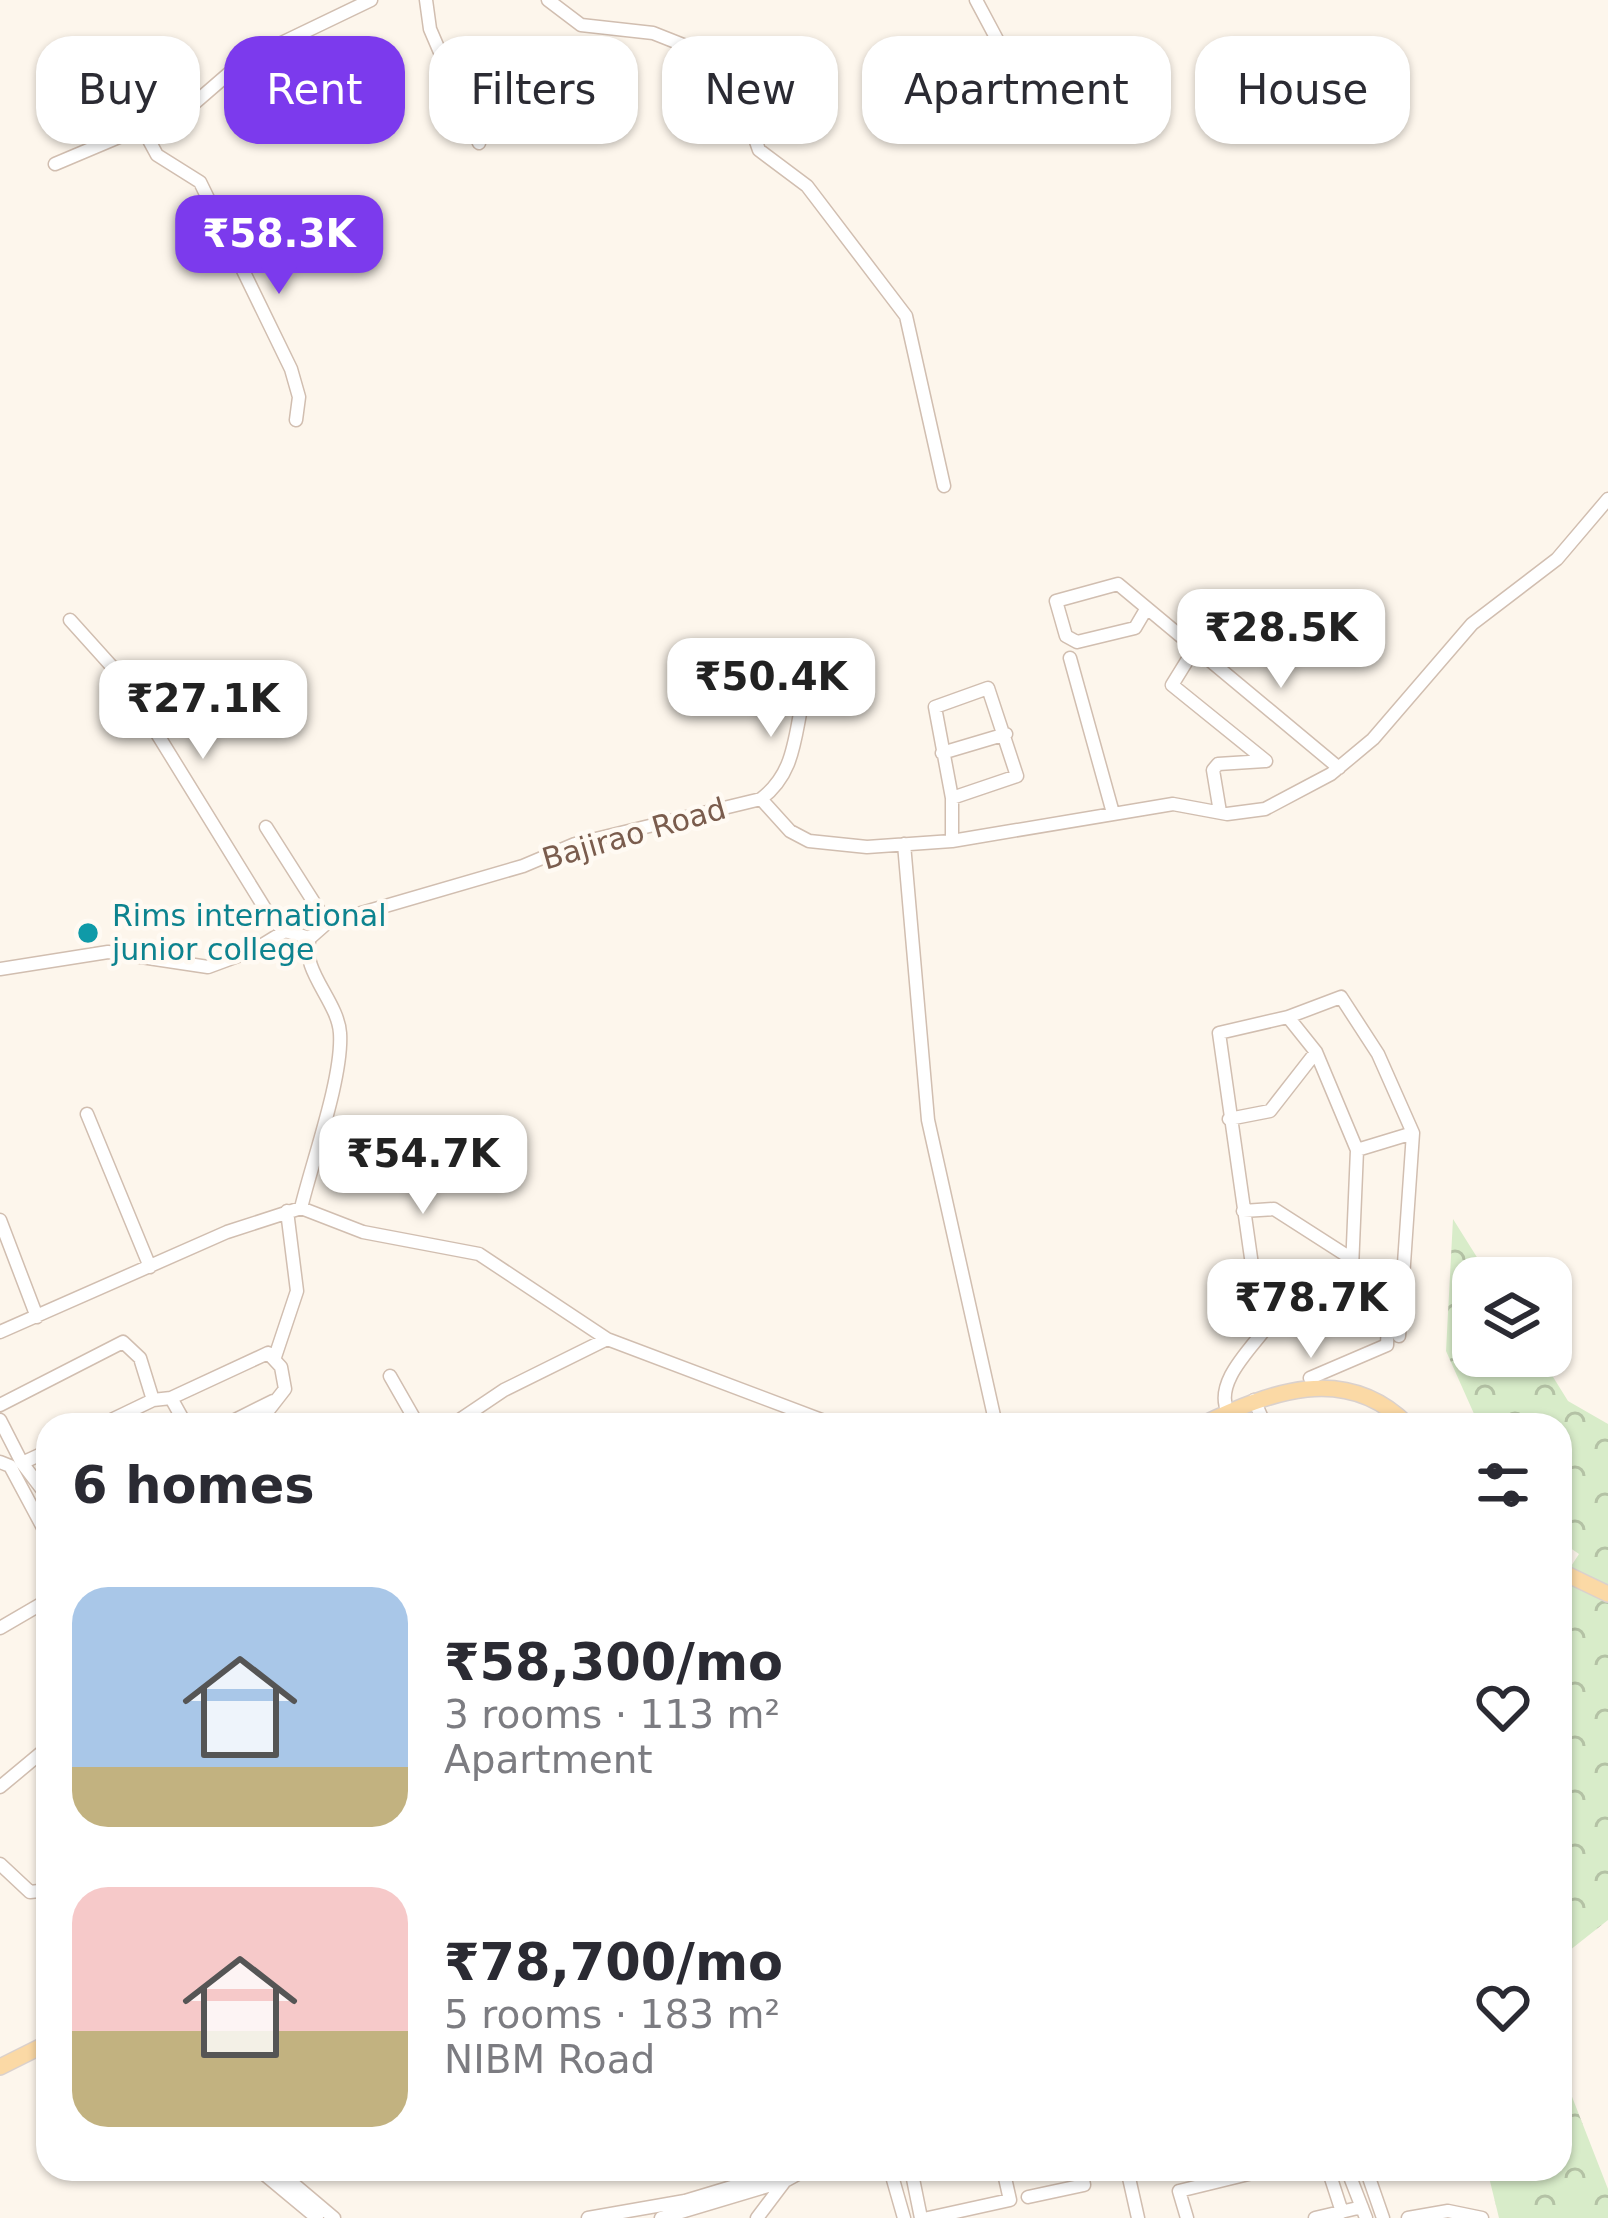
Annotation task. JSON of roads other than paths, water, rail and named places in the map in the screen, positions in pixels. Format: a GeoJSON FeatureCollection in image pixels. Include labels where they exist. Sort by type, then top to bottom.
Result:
{"type":"FeatureCollection","features":[{"type":"Feature","properties":{"kind":"main road"},"geometry":{"type":"LineString","coordinates":[[1232,1413],[1254,1400],[1300,1387],[1346,1390],[1381,1401],[1394,1413]]}},
{"type":"Feature","properties":{"kind":"main road"},"geometry":{"type":"LineString","coordinates":[[1572,1577],[1608,1594]]}},
{"type":"Feature","properties":{"kind":"main road"},"geometry":{"type":"LineString","coordinates":[[0,2067],[36,2049]]}},
{"type":"Feature","properties":{"kind":"street"},"geometry":{"type":"LineString","coordinates":[[200,98],[242,62],[371,0]]}},
{"type":"Feature","properties":{"kind":"street"},"geometry":{"type":"LineString","coordinates":[[426,0],[433,36]]}},
{"type":"Feature","properties":{"kind":"street"},"geometry":{"type":"LineString","coordinates":[[548,0],[581,25],[653,33],[701,52],[734,79],[759,150],[806,186],[906,316],[944,486]]}},
{"type":"Feature","properties":{"kind":"street"},"geometry":{"type":"LineString","coordinates":[[976,0],[995,36]]}},
{"type":"Feature","properties":{"kind":"street"},"geometry":{"type":"LineString","coordinates":[[55,164],[102,144]]}},
{"type":"Feature","properties":{"kind":"street"},"geometry":{"type":"LineString","coordinates":[[148,144],[200,182],[291,369],[299,397],[296,420]]}},
{"type":"Feature","properties":{"kind":"street","name":"Bajirao Road"},"geometry":{"type":"LineString","coordinates":[[310,938],[327,923],[523,866],[575,844],[761,799],[790,831],[809,841],[952,841],[1173,803],[1246,815],[1305,789],[1373,740],[1472,623],[1557,559],[1608,499]]}},
{"type":"Feature","properties":{"kind":"street"},"geometry":{"type":"LineString","coordinates":[[1145,611],[1135,628],[1077,642],[1066,636],[1056,602],[1118,584],[1339,768]]}},
{"type":"Feature","properties":{"kind":"street"},"geometry":{"type":"LineString","coordinates":[[70,620],[124,680],[272,920],[285,931],[310,938],[308,956],[333,1004],[341,1045],[312,1165],[297,1204],[297,1291],[275,1357],[285,1388],[267,1413]]}},
{"type":"Feature","properties":{"kind":"street"},"geometry":{"type":"LineString","coordinates":[[1193,651],[1172,685],[1266,761],[1218,764],[1213,770],[1220,812]]}},
{"type":"Feature","properties":{"kind":"street"},"geometry":{"type":"LineString","coordinates":[[1070,658],[1113,813]]}},
{"type":"Feature","properties":{"kind":"street"},"geometry":{"type":"LineString","coordinates":[[952,798],[1015,779],[993,693],[985,687],[937,704],[952,798],[952,841]]}},
{"type":"Feature","properties":{"kind":"street"},"geometry":{"type":"LineString","coordinates":[[761,799],[779,785],[790,765],[803,699]]}},
{"type":"Feature","properties":{"kind":"street"},"geometry":{"type":"LineString","coordinates":[[942,753],[1006,734]]}},
{"type":"Feature","properties":{"kind":"street"},"geometry":{"type":"LineString","coordinates":[[266,827],[327,923]]}},
{"type":"Feature","properties":{"kind":"street"},"geometry":{"type":"LineString","coordinates":[[904,844],[922,1087],[993,1413]]}},
{"type":"Feature","properties":{"kind":"street"},"geometry":{"type":"LineString","coordinates":[[0,969],[108,952],[208,967],[254,950],[285,931]]}},
{"type":"Feature","properties":{"kind":"street"},"geometry":{"type":"LineString","coordinates":[[1270,1324],[1252,1265],[1219,1033],[1288,1017],[1342,997],[1378,1054],[1413,1133],[1399,1336]]}},
{"type":"Feature","properties":{"kind":"street"},"geometry":{"type":"LineString","coordinates":[[1288,1017],[1316,1052],[1358,1150],[1351,1292]]}},
{"type":"Feature","properties":{"kind":"street"},"geometry":{"type":"LineString","coordinates":[[1229,1119],[1270,1111],[1316,1052]]}},
{"type":"Feature","properties":{"kind":"street"},"geometry":{"type":"LineString","coordinates":[[88,1114],[150,1267]]}},
{"type":"Feature","properties":{"kind":"street"},"geometry":{"type":"LineString","coordinates":[[1358,1150],[1413,1133]]}},
{"type":"Feature","properties":{"kind":"street"},"geometry":{"type":"LineString","coordinates":[[0,1332],[297,1204],[363,1232],[479,1254],[607,1339],[803,1413]]}},
{"type":"Feature","properties":{"kind":"street"},"geometry":{"type":"LineString","coordinates":[[1243,1210],[1274,1209],[1352,1258]]}},
{"type":"Feature","properties":{"kind":"street"},"geometry":{"type":"LineString","coordinates":[[0,1220],[37,1317]]}},
{"type":"Feature","properties":{"kind":"street"},"geometry":{"type":"LineString","coordinates":[[1223,1413],[1225,1385],[1270,1324],[1351,1292],[1400,1310]]}},
{"type":"Feature","properties":{"kind":"street"},"geometry":{"type":"LineString","coordinates":[[1310,1378],[1387,1345],[1388,1322],[1378,1302]]}},
{"type":"Feature","properties":{"kind":"street"},"geometry":{"type":"LineString","coordinates":[[471,1413],[517,1383],[607,1339]]}},
{"type":"Feature","properties":{"kind":"street"},"geometry":{"type":"LineString","coordinates":[[0,1405],[123,1342],[140,1358],[152,1400]]}},
{"type":"Feature","properties":{"kind":"street"},"geometry":{"type":"LineString","coordinates":[[125,1413],[152,1400],[171,1398],[258,1354],[275,1357]]}},
{"type":"Feature","properties":{"kind":"street"},"geometry":{"type":"LineString","coordinates":[[390,1376],[411,1413]]}},
{"type":"Feature","properties":{"kind":"street"},"geometry":{"type":"LineString","coordinates":[[171,1398],[179,1413]]}},
{"type":"Feature","properties":{"kind":"street"},"geometry":{"type":"LineString","coordinates":[[250,1413],[279,1398]]}},
{"type":"Feature","properties":{"kind":"street"},"geometry":{"type":"LineString","coordinates":[[1254,1400],[1260,1413]]}},
{"type":"Feature","properties":{"kind":"street"},"geometry":{"type":"LineString","coordinates":[[0,1420],[36,1481]]}},
{"type":"Feature","properties":{"kind":"street"},"geometry":{"type":"LineString","coordinates":[[22,1463],[36,1456]]}},
{"type":"Feature","properties":{"kind":"street"},"geometry":{"type":"LineString","coordinates":[[0,1462],[10,1466],[36,1515]]}},
{"type":"Feature","properties":{"kind":"street"},"geometry":{"type":"LineString","coordinates":[[0,1628],[36,1607]]}},
{"type":"Feature","properties":{"kind":"street"},"geometry":{"type":"LineString","coordinates":[[0,1787],[36,1757]]}},
{"type":"Feature","properties":{"kind":"street"},"geometry":{"type":"LineString","coordinates":[[0,1864],[30,1892],[36,1891]]}},
{"type":"Feature","properties":{"kind":"street"},"geometry":{"type":"LineString","coordinates":[[272,2181],[317,2218]]}},
{"type":"Feature","properties":{"kind":"street"},"geometry":{"type":"LineString","coordinates":[[290,2181],[334,2218]]}},
{"type":"Feature","properties":{"kind":"street"},"geometry":{"type":"LineString","coordinates":[[588,2218],[685,2201],[759,2181]]}},
{"type":"Feature","properties":{"kind":"street"},"geometry":{"type":"LineString","coordinates":[[661,2218],[765,2181]]}},
{"type":"Feature","properties":{"kind":"street"},"geometry":{"type":"LineString","coordinates":[[757,2218],[782,2181]]}},
{"type":"Feature","properties":{"kind":"street"},"geometry":{"type":"LineString","coordinates":[[893,2181],[904,2218]]}},
{"type":"Feature","properties":{"kind":"street"},"geometry":{"type":"LineString","coordinates":[[914,2181],[924,2218],[1010,2200],[1006,2181]]}},
{"type":"Feature","properties":{"kind":"street"},"geometry":{"type":"LineString","coordinates":[[1028,2197],[1084,2186],[1083,2181]]}},
{"type":"Feature","properties":{"kind":"street"},"geometry":{"type":"LineString","coordinates":[[1130,2181],[1138,2218]]}},
{"type":"Feature","properties":{"kind":"street"},"geometry":{"type":"LineString","coordinates":[[1187,2218],[1179,2191],[1220,2181]]}},
{"type":"Feature","properties":{"kind":"street"},"geometry":{"type":"LineString","coordinates":[[1332,2181],[1342,2212]]}},
{"type":"Feature","properties":{"kind":"street"},"geometry":{"type":"LineString","coordinates":[[1315,2218],[1364,2213],[1352,2181]]}},
{"type":"Feature","properties":{"kind":"street"},"geometry":{"type":"LineString","coordinates":[[1370,2181],[1383,2218]]}},
{"type":"Feature","properties":{"kind":"street"},"geometry":{"type":"LineString","coordinates":[[1408,2218],[1448,2211],[1482,2218]]}},
{"type":"Feature","properties":{"kind":"place","name":"Rims international junior college"},"geometry":{"type":"Point","coordinates":[88,933]}}]}
